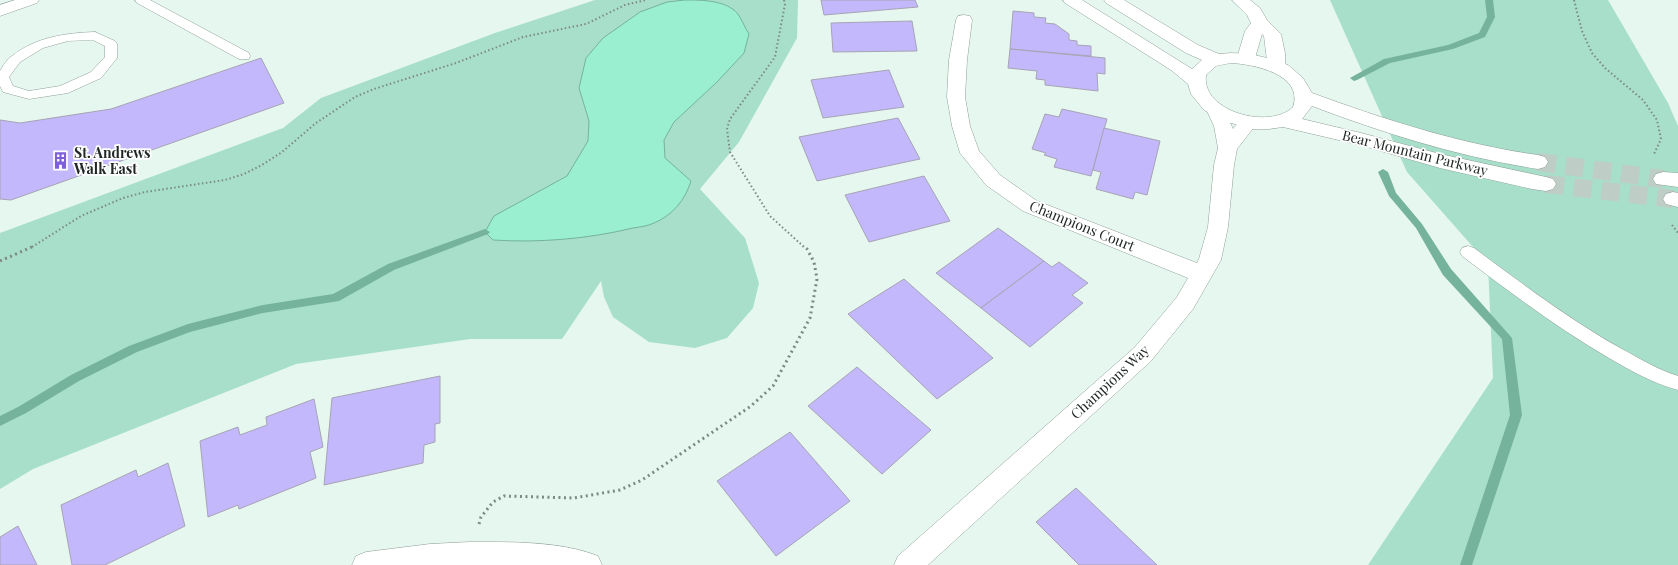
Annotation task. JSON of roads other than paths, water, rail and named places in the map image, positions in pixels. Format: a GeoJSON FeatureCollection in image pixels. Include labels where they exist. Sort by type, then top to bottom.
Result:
{"type":"FeatureCollection","features":[{"type":"Feature","properties":{"kind":"street"},"geometry":{"type":"LineString","coordinates":[[0,11],[30,0]]}},
{"type":"Feature","properties":{"kind":"street"},"geometry":{"type":"LineString","coordinates":[[1071,0],[1177,66],[1196,81]]}},
{"type":"Feature","properties":{"kind":"street"},"geometry":{"type":"LineString","coordinates":[[1112,0],[1185,45],[1217,60]]}},
{"type":"Feature","properties":{"kind":"street"},"geometry":{"type":"LineString","coordinates":[[1240,0],[1254,12],[1260,23],[1272,34],[1276,53],[1276,67]]}},
{"type":"Feature","properties":{"kind":"street","name":"Champions Court"},"geometry":{"type":"LineString","coordinates":[[964,20],[958,60],[956,97],[961,126],[970,153],[993,180],[1030,206],[1201,274]]}},
{"type":"Feature","properties":{"kind":"street"},"geometry":{"type":"LineString","coordinates":[[1246,58],[1254,31],[1260,23]]}},
{"type":"Feature","properties":{"kind":"street"},"geometry":{"type":"LineString","coordinates":[[1246,58],[1262,61],[1276,67],[1290,76],[1300,86],[1304,97],[1303,107],[1296,116],[1283,121],[1268,124],[1249,122],[1231,117],[1215,109],[1204,100],[1198,90],[1196,81],[1202,68],[1217,60],[1246,58]]}},
{"type":"Feature","properties":{"kind":"street","name":"Bear Mountain Parkway"},"geometry":{"type":"LineString","coordinates":[[1304,97],[1374,123],[1440,142],[1521,160],[1538,162]]}},
{"type":"Feature","properties":{"kind":"street","name":"Champions Way"},"geometry":{"type":"LineString","coordinates":[[1215,109],[1223,126],[1228,148]]}},
{"type":"Feature","properties":{"kind":"street","name":"Bear Mountain Parkway"},"geometry":{"type":"LineString","coordinates":[[1283,121],[1361,139],[1440,161],[1546,184]]}},
{"type":"Feature","properties":{"kind":"street","name":"Champions Way"},"geometry":{"type":"LineString","coordinates":[[908,565],[1143,354],[1185,303],[1210,260],[1218,227],[1224,165],[1228,148],[1249,122]]}},
{"type":"Feature","properties":{"kind":"street"},"geometry":{"type":"LineString","coordinates":[[366,565],[430,557],[530,555],[588,565]]}},
{"type":"Feature","properties":{"kind":"lane"},"geometry":{"type":"LineString","coordinates":[[141,0],[244,56]]}},
{"type":"Feature","properties":{"kind":"lane"},"geometry":{"type":"LineString","coordinates":[[67,36],[95,36],[111,44],[112,58],[96,75],[63,90],[29,95],[8,89],[1,77],[15,59],[39,45],[67,36]]}},
{"type":"Feature","properties":{"kind":"lane"},"geometry":{"type":"LineString","coordinates":[[1468,252],[1575,329],[1642,368],[1678,383]]}},
{"type":"Feature","properties":{"kind":"waterway"},"geometry":{"type":"LineString","coordinates":[[1354,78],[1387,61],[1450,47],[1482,35],[1491,17],[1489,0]]}},
{"type":"Feature","properties":{"kind":"waterway"},"geometry":{"type":"LineString","coordinates":[[1383,172],[1392,194],[1419,226],[1447,272],[1507,338],[1516,415],[1466,565]]}},
{"type":"Feature","properties":{"kind":"waterway"},"geometry":{"type":"LineString","coordinates":[[0,421],[22,410],[75,378],[133,349],[188,328],[263,309],[335,298],[391,267],[485,232]]}},
{"type":"Feature","properties":{"kind":"tunnel"},"geometry":{"type":"LineString","coordinates":[[1538,162],[1663,179]]}},
{"type":"Feature","properties":{"kind":"tunnel"},"geometry":{"type":"LineString","coordinates":[[1546,184],[1673,199]]}},
{"type":"Feature","properties":{"kind":"place","name":"St. Andrews Walk East"},"geometry":{"type":"Point","coordinates":[61,161]}}]}
